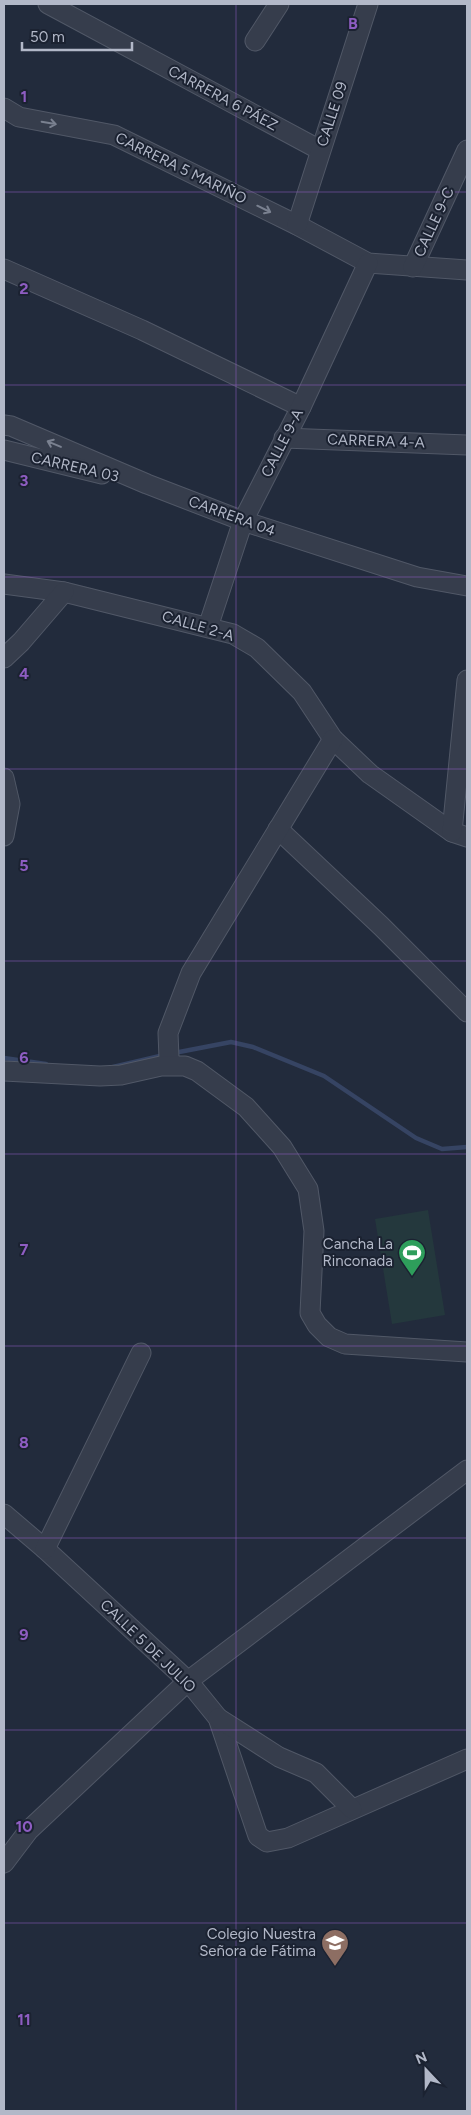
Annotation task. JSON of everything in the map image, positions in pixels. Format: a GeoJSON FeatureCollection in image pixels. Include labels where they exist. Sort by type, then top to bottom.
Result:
{"type":"FeatureCollection","features":[{"type":"Feature","properties":{"kind":"street","name":"CARRERA 6 PÁEZ"},"geometry":{"type":"LineString","coordinates":[[48,4],[320,150]]}},
{"type":"Feature","properties":{"kind":"street"},"geometry":{"type":"LineString","coordinates":[[255,42],[279,4]]}},
{"type":"Feature","properties":{"kind":"street","name":"CALLE 09"},"geometry":{"type":"LineString","coordinates":[[297,225],[368,4]]}},
{"type":"Feature","properties":{"kind":"street","name":"CARRERA 5 MARIÑO"},"geometry":{"type":"LineString","coordinates":[[4,108],[19,117],[114,134],[297,225],[368,263]]}},
{"type":"Feature","properties":{"kind":"street","name":"CALLE 9-C"},"geometry":{"type":"LineString","coordinates":[[413,268],[467,150]]}},
{"type":"Feature","properties":{"kind":"street"},"geometry":{"type":"LineString","coordinates":[[368,263],[413,268],[467,270]]}},
{"type":"Feature","properties":{"kind":"street","name":"CALLE 9-A"},"geometry":{"type":"LineString","coordinates":[[208,627],[243,521],[300,407],[368,263]]}},
{"type":"Feature","properties":{"kind":"street"},"geometry":{"type":"LineString","coordinates":[[4,269],[142,330],[300,407]]}},
{"type":"Feature","properties":{"kind":"street","name":"CARRERA 04"},"geometry":{"type":"LineString","coordinates":[[6,424],[147,484],[243,521],[416,577],[467,586]]}},
{"type":"Feature","properties":{"kind":"street","name":"CARRERA 4-A"},"geometry":{"type":"LineString","coordinates":[[284,438],[467,445]]}},
{"type":"Feature","properties":{"kind":"street","name":"CARRERA 03"},"geometry":{"type":"LineString","coordinates":[[4,450],[147,484]]}},
{"type":"Feature","properties":{"kind":"street","name":"CALLE 2-A"},"geometry":{"type":"LineString","coordinates":[[4,584],[64,592],[233,634],[257,648],[302,692],[333,739],[370,774],[460,835]]}},
{"type":"Feature","properties":{"kind":"street"},"geometry":{"type":"LineString","coordinates":[[4,658],[21,642],[64,592]]}},
{"type":"Feature","properties":{"kind":"street"},"geometry":{"type":"LineString","coordinates":[[460,835],[467,680]]}},
{"type":"Feature","properties":{"kind":"street"},"geometry":{"type":"LineString","coordinates":[[171,1062],[168,1033],[191,973],[333,739]]}},
{"type":"Feature","properties":{"kind":"street"},"geometry":{"type":"LineString","coordinates":[[4,778],[10,804],[4,836]]}},
{"type":"Feature","properties":{"kind":"street"},"geometry":{"type":"LineString","coordinates":[[278,829],[381,926],[467,1012]]}},
{"type":"Feature","properties":{"kind":"street"},"geometry":{"type":"LineString","coordinates":[[4,1071],[100,1076],[171,1062],[197,1071],[246,1107],[282,1147],[308,1189],[314,1231],[310,1314],[317,1325],[329,1336],[345,1344],[467,1352]]}},
{"type":"Feature","properties":{"kind":"street"},"geometry":{"type":"LineString","coordinates":[[46,1548],[141,1353]]}},
{"type":"Feature","properties":{"kind":"street"},"geometry":{"type":"LineString","coordinates":[[4,1863],[29,1830],[188,1681],[467,1470]]}},
{"type":"Feature","properties":{"kind":"street","name":"CALLE 5 DE JULIO"},"geometry":{"type":"LineString","coordinates":[[4,1514],[46,1548],[188,1681],[218,1718],[258,1836],[267,1842],[278,1841],[352,1809]]}},
{"type":"Feature","properties":{"kind":"street"},"geometry":{"type":"LineString","coordinates":[[218,1718],[279,1757],[316,1773],[352,1809],[467,1759]]}},
{"type":"Feature","properties":{"kind":"green space","name":"Cancha La Rinconada"},"geometry":{"type":"Polygon","coordinates":[[[428,1210],[445,1315],[392,1324],[375,1219],[428,1210]]]}},
{"type":"Feature","properties":{"kind":"waterway"},"geometry":{"type":"LineString","coordinates":[[174,1053],[231,1042],[253,1047],[324,1076],[416,1138],[442,1149],[467,1147]]}},
{"type":"Feature","properties":{"kind":"waterway"},"geometry":{"type":"LineString","coordinates":[[113,1067],[164,1055]]}},
{"type":"Feature","properties":{"kind":"waterway"},"geometry":{"type":"LineString","coordinates":[[4,1058],[46,1064]]}},
{"type":"Feature","properties":{"kind":"place","name":"Cancha La Rinconada"},"geometry":{"type":"Point","coordinates":[412,1277]}},
{"type":"Feature","properties":{"kind":"place","name":"Colegio Nuestra Señora de Fátima"},"geometry":{"type":"Point","coordinates":[335,1967]}}]}
